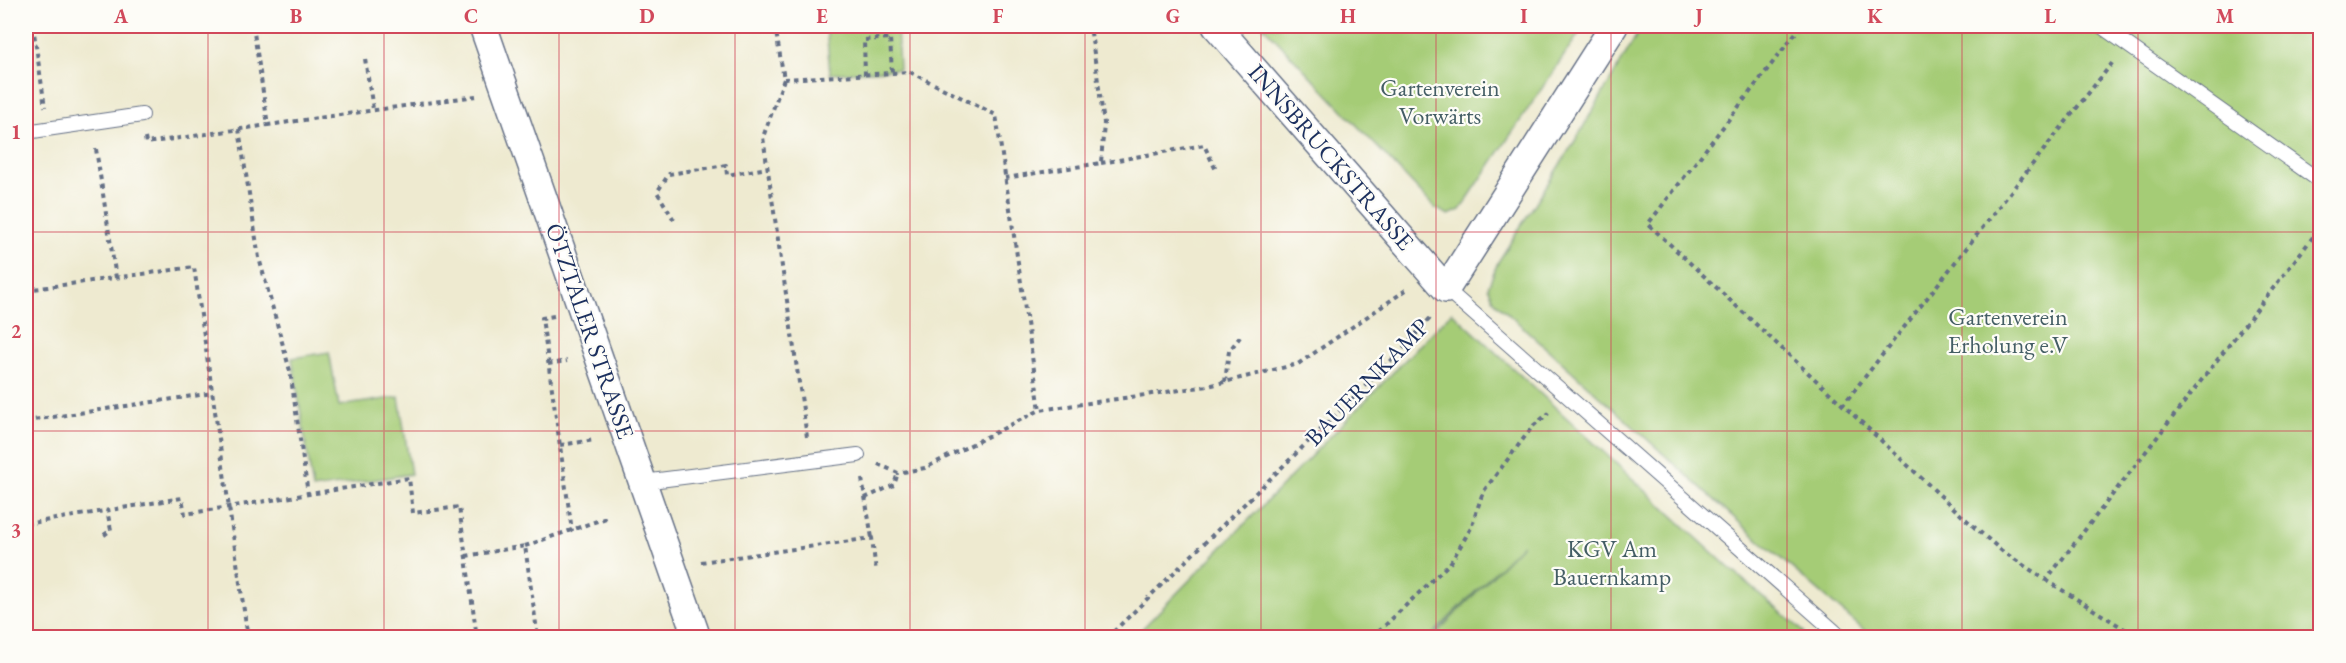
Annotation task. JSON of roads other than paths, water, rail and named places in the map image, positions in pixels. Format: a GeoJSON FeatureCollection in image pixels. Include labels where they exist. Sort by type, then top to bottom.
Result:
{"type":"FeatureCollection","features":[{"type":"Feature","properties":{"kind":"street","name":"ÖTZTALER STRASSE"},"geometry":{"type":"LineString","coordinates":[[483,26],[698,638]]}},
{"type":"Feature","properties":{"kind":"street","name":"INNSBRUCKSTRASSE"},"geometry":{"type":"LineString","coordinates":[[1216,26],[1446,289]]}},
{"type":"Feature","properties":{"kind":"street"},"geometry":{"type":"LineString","coordinates":[[1446,289],[1614,26]]}},
{"type":"Feature","properties":{"kind":"lane"},"geometry":{"type":"LineString","coordinates":[[2101,26],[2320,180]]}},
{"type":"Feature","properties":{"kind":"lane"},"geometry":{"type":"LineString","coordinates":[[26,132],[142,115]]}},
{"type":"Feature","properties":{"kind":"lane"},"geometry":{"type":"LineString","coordinates":[[1446,289],[1842,638]]}},
{"type":"Feature","properties":{"kind":"lane"},"geometry":{"type":"LineString","coordinates":[[643,482],[858,455]]}},
{"type":"Feature","properties":{"kind":"park label","name":"Gartenverein Vorwärts"},"geometry":{"type":"Point","coordinates":[1440,102]}},
{"type":"Feature","properties":{"kind":"park label","name":"Gartenverein Erholung e.V"},"geometry":{"type":"Point","coordinates":[2008,331]}},
{"type":"Feature","properties":{"kind":"park label","name":"KGV Am Bauernkamp"},"geometry":{"type":"Point","coordinates":[1612,563]}}]}
